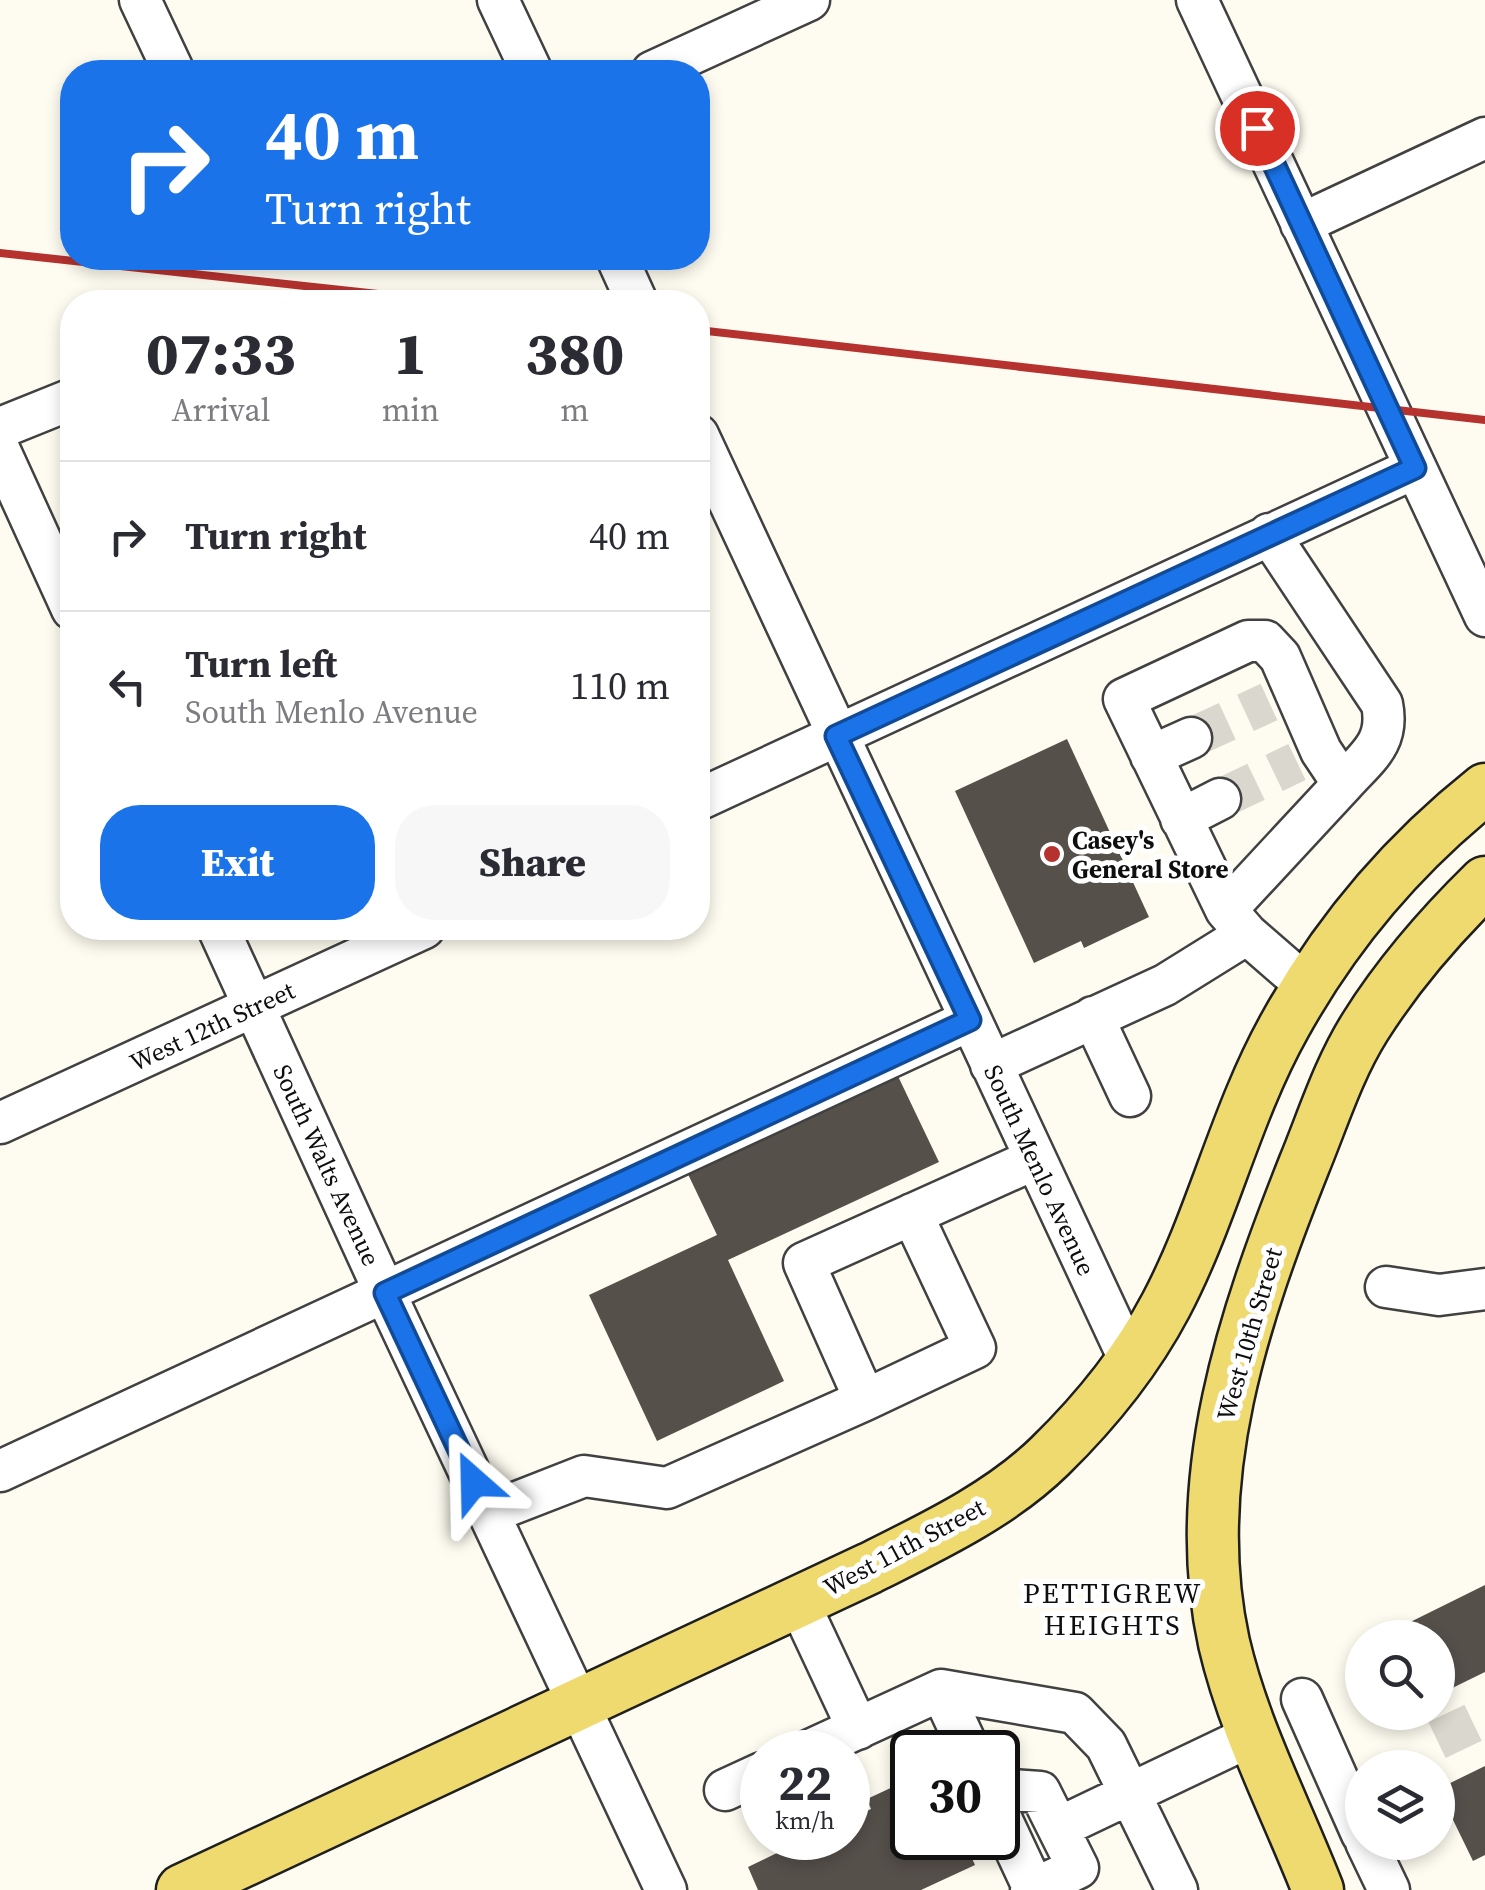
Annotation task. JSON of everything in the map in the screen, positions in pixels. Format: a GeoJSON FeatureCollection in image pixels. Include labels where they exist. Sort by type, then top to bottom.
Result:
{"type":"FeatureCollection","features":[{"type":"Feature","properties":{"kind":"main road","name":"West 11th Street"},"geometry":{"type":"LineString","coordinates":[[182,1890],[944,1530],[1005,1492],[1048,1459],[1091,1412],[1165,1306],[1284,1027],[1334,944],[1375,892],[1419,846],[1485,789]]}},
{"type":"Feature","properties":{"kind":"main road","name":"West 10th Street"},"geometry":{"type":"LineString","coordinates":[[1318,1890],[1253,1735],[1224,1641],[1214,1558],[1214,1484],[1222,1427],[1248,1317],[1323,1117],[1363,1030],[1440,926],[1485,882]]}},
{"type":"Feature","properties":{"kind":"street"},"geometry":{"type":"LineString","coordinates":[[140,0],[168,60]]}},
{"type":"Feature","properties":{"kind":"street"},"geometry":{"type":"LineString","coordinates":[[498,0],[526,60]]}},
{"type":"Feature","properties":{"kind":"street"},"geometry":{"type":"LineString","coordinates":[[678,60],[809,0]]}},
{"type":"Feature","properties":{"kind":"street"},"geometry":{"type":"LineString","coordinates":[[1197,0],[1485,616]]}},
{"type":"Feature","properties":{"kind":"street"},"geometry":{"type":"LineString","coordinates":[[1302,224],[1485,138]]}},
{"type":"Feature","properties":{"kind":"street"},"geometry":{"type":"LineString","coordinates":[[0,428],[60,404]]}},
{"type":"Feature","properties":{"kind":"street"},"geometry":{"type":"LineString","coordinates":[[0,450],[60,582]]}},
{"type":"Feature","properties":{"kind":"street","name":"South Menlo Avenue"},"geometry":{"type":"LineString","coordinates":[[710,460],[1130,1360]]}},
{"type":"Feature","properties":{"kind":"street"},"geometry":{"type":"LineString","coordinates":[[710,794],[1415,468]]}},
{"type":"Feature","properties":{"kind":"street"},"geometry":{"type":"LineString","coordinates":[[991,1065],[1165,985],[1236,922],[1380,742],[1386,725],[1382,704],[1268,534]]}},
{"type":"Feature","properties":{"kind":"street"},"geometry":{"type":"LineString","coordinates":[[1308,987],[1236,922],[1180,819],[1124,699],[1248,641],[1264,641],[1280,657],[1282,696],[1309,757],[1344,784]]}},
{"type":"Feature","properties":{"kind":"street"},"geometry":{"type":"LineString","coordinates":[[1151,756],[1192,738]]}},
{"type":"Feature","properties":{"kind":"street"},"geometry":{"type":"LineString","coordinates":[[1180,819],[1220,800]]}},
{"type":"Feature","properties":{"kind":"street","name":"South Walts Avenue"},"geometry":{"type":"LineString","coordinates":[[223,940],[666,1890]]}},
{"type":"Feature","properties":{"kind":"street","name":"West 12th Street"},"geometry":{"type":"LineString","coordinates":[[0,1123],[398,940]]}},
{"type":"Feature","properties":{"kind":"street"},"geometry":{"type":"LineString","coordinates":[[1093,1017],[1130,1096]]}},
{"type":"Feature","properties":{"kind":"street"},"geometry":{"type":"LineString","coordinates":[[0,1471],[970,1020]]}},
{"type":"Feature","properties":{"kind":"street"},"geometry":{"type":"LineString","coordinates":[[866,1400],[804,1263],[1035,1159]]}},
{"type":"Feature","properties":{"kind":"street"},"geometry":{"type":"LineString","coordinates":[[489,1513],[584,1476],[667,1488],[975,1348],[912,1214]]}},
{"type":"Feature","properties":{"kind":"street"},"geometry":{"type":"LineString","coordinates":[[1386,1287],[1439,1295],[1485,1289]]}},
{"type":"Feature","properties":{"kind":"street"},"geometry":{"type":"LineString","coordinates":[[798,1601],[858,1728]]}},
{"type":"Feature","properties":{"kind":"street"},"geometry":{"type":"LineString","coordinates":[[941,1690],[960,1730]]}},
{"type":"Feature","properties":{"kind":"street"},"geometry":{"type":"LineString","coordinates":[[854,1730],[941,1690],[1075,1713],[1106,1745],[1177,1890]]}},
{"type":"Feature","properties":{"kind":"street"},"geometry":{"type":"LineString","coordinates":[[1302,1699],[1345,1796]]}},
{"type":"Feature","properties":{"kind":"street"},"geometry":{"type":"LineString","coordinates":[[1058,1828],[1253,1735]]}},
{"type":"Feature","properties":{"kind":"street"},"geometry":{"type":"LineString","coordinates":[[725,1790],[740,1783]]}},
{"type":"Feature","properties":{"kind":"street"},"geometry":{"type":"LineString","coordinates":[[1019,1860],[1032,1890],[1078,1868],[1040,1792],[1020,1790]]}},
{"type":"Feature","properties":{"kind":"street"},"geometry":{"type":"LineString","coordinates":[[1375,1860],[1389,1890]]}},
{"type":"Feature","properties":{"kind":"building","name":"Casey's General Store"},"geometry":{"type":"Polygon","coordinates":[[[1067,739],[1149,917],[1084,948],[1081,941],[1034,963],[955,791],[1067,739]]]}},
{"type":"Feature","properties":{"kind":"building"},"geometry":{"type":"Polygon","coordinates":[[[896,1072],[939,1162],[728,1260],[784,1381],[657,1441],[589,1295],[717,1235],[686,1170],[896,1072]]]}},
{"type":"Feature","properties":{"kind":"building"},"geometry":{"type":"Polygon","coordinates":[[[1485,1585],[1485,1672],[1455,1687],[1455,1620],[1414,1620],[1485,1585]]]}},
{"type":"Feature","properties":{"kind":"building"},"geometry":{"type":"Polygon","coordinates":[[[1485,1766],[1485,1855],[1473,1861],[1455,1824],[1455,1781],[1485,1766]]]}},
{"type":"Feature","properties":{"kind":"building"},"geometry":{"type":"Polygon","coordinates":[[[890,1788],[890,1860],[973,1860],[975,1865],[921,1890],[758,1890],[748,1867],[762,1860],[870,1860],[870,1798],[890,1788]]]}},
{"type":"Feature","properties":{"kind":"tunnel"},"geometry":{"type":"LineString","coordinates":[[1191,738],[1269,702]]}},
{"type":"Feature","properties":{"kind":"tunnel"},"geometry":{"type":"LineString","coordinates":[[1220,799],[1297,762]]}},
{"type":"Feature","properties":{"kind":"tunnel"},"geometry":{"type":"LineString","coordinates":[[1437,1740],[1485,1717]]}},
{"type":"Feature","properties":{"kind":"railway"},"geometry":{"type":"LineString","coordinates":[[0,253],[60,260]]}},
{"type":"Feature","properties":{"kind":"railway"},"geometry":{"type":"LineString","coordinates":[[157,270],[341,290]]}},
{"type":"Feature","properties":{"kind":"railway"},"geometry":{"type":"LineString","coordinates":[[710,331],[1485,420]]}},
{"type":"Feature","properties":{"kind":"place","name":"Casey's General Store"},"geometry":{"type":"Point","coordinates":[1052,854]}},
{"type":"Feature","properties":{"kind":"district","name":"PETTIGREW HEIGHTS"},"geometry":{"type":"Point","coordinates":[1113,1609]}},
{"type":"Feature","properties":{"kind":"route"},"geometry":{"type":"LineString","coordinates":[[474,1482],[385,1293],[970,1020],[836,736],[1415,468],[1257,128]]}}]}
